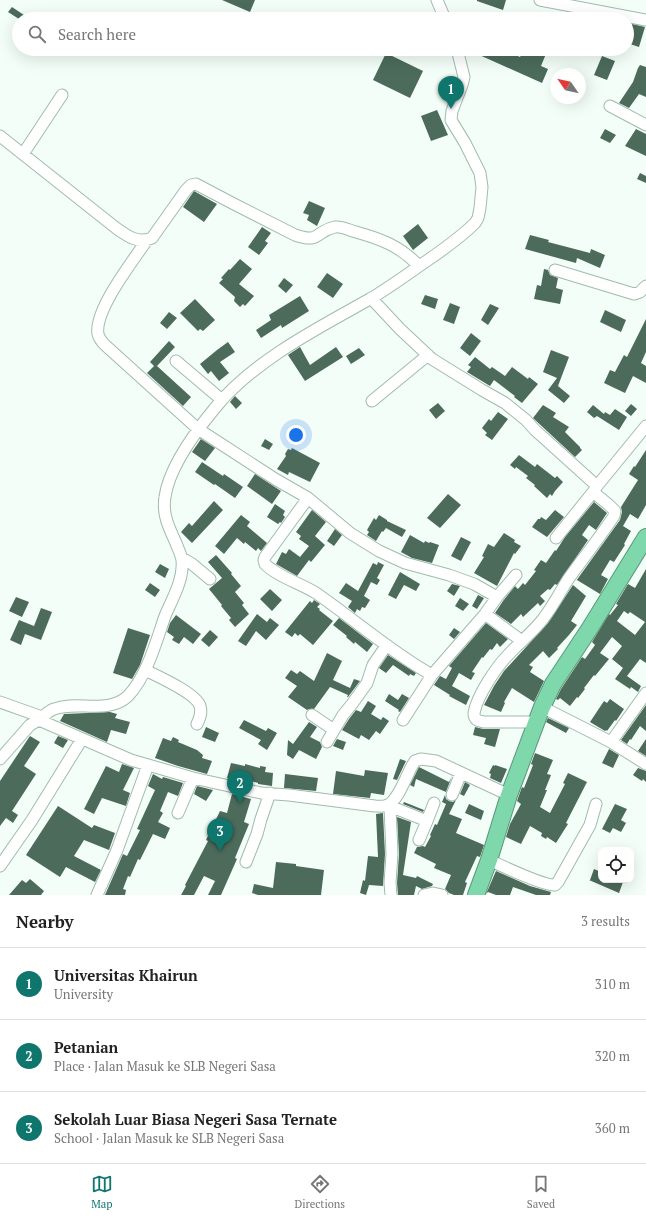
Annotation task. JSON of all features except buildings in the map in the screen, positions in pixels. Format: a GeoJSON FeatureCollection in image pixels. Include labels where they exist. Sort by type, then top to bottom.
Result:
{"type":"FeatureCollection","features":[{"type":"Feature","properties":{"kind":"highway"},"geometry":{"type":"LineString","coordinates":[[480,894],[509,795],[534,727],[552,684],[590,628],[646,537]]}},
{"type":"Feature","properties":{"kind":"street"},"geometry":{"type":"LineString","coordinates":[[437,0],[442,12]]}},
{"type":"Feature","properties":{"kind":"street"},"geometry":{"type":"LineString","coordinates":[[540,0],[604,12]]}},
{"type":"Feature","properties":{"kind":"street"},"geometry":{"type":"LineString","coordinates":[[634,18],[646,20]]}},
{"type":"Feature","properties":{"kind":"street"},"geometry":{"type":"LineString","coordinates":[[0,759],[30,726],[49,711],[63,706],[108,705],[118,703],[133,689],[145,670],[176,591],[181,574],[182,558],[166,520],[164,510],[165,496],[170,478],[185,449],[198,429],[222,400],[236,385],[277,354],[371,298],[419,266],[475,223],[478,218],[482,187],[480,173],[466,144],[451,120],[452,111],[464,77],[459,56]]}},
{"type":"Feature","properties":{"kind":"street"},"geometry":{"type":"LineString","coordinates":[[23,154],[62,94]]}},
{"type":"Feature","properties":{"kind":"street"},"geometry":{"type":"LineString","coordinates":[[610,106],[646,126]]}},
{"type":"Feature","properties":{"kind":"street"},"geometry":{"type":"LineString","coordinates":[[0,136],[127,237],[147,240],[152,238],[186,190],[191,185],[196,184],[306,238],[313,238],[328,229],[339,227],[387,242],[406,253],[419,266]]}},
{"type":"Feature","properties":{"kind":"street"},"geometry":{"type":"LineString","coordinates":[[147,240],[111,294],[101,315],[98,327],[98,336],[105,345],[198,429],[275,479],[308,498],[350,532],[379,551],[405,563],[449,575],[474,584],[497,597]]}},
{"type":"Feature","properties":{"kind":"street"},"geometry":{"type":"LineString","coordinates":[[555,270],[634,294],[640,292],[646,286]]}},
{"type":"Feature","properties":{"kind":"street"},"geometry":{"type":"LineString","coordinates":[[371,298],[424,353],[450,371],[505,403],[595,489],[615,513],[542,620],[509,654],[495,672],[474,710],[474,716],[478,721],[534,727]]}},
{"type":"Feature","properties":{"kind":"street"},"geometry":{"type":"LineString","coordinates":[[372,401],[428,355]]}},
{"type":"Feature","properties":{"kind":"street"},"geometry":{"type":"LineString","coordinates":[[176,362],[222,400]]}},
{"type":"Feature","properties":{"kind":"street"},"geometry":{"type":"LineString","coordinates":[[556,538],[646,426]]}},
{"type":"Feature","properties":{"kind":"street"},"geometry":{"type":"LineString","coordinates":[[308,498],[264,560],[265,564],[318,595],[386,646],[432,675]]}},
{"type":"Feature","properties":{"kind":"street"},"geometry":{"type":"LineString","coordinates":[[182,558],[210,579]]}},
{"type":"Feature","properties":{"kind":"street"},"geometry":{"type":"LineString","coordinates":[[403,720],[432,675],[485,614],[516,575]]}},
{"type":"Feature","properties":{"kind":"street"},"geometry":{"type":"LineString","coordinates":[[485,614],[522,641]]}},
{"type":"Feature","properties":{"kind":"street"},"geometry":{"type":"LineString","coordinates":[[326,742],[343,715],[367,683],[373,665],[386,646]]}},
{"type":"Feature","properties":{"kind":"street"},"geometry":{"type":"LineString","coordinates":[[145,670],[184,690],[199,704],[201,714],[197,724]]}},
{"type":"Feature","properties":{"kind":"street"},"geometry":{"type":"LineString","coordinates":[[611,742],[646,693]]}},
{"type":"Feature","properties":{"kind":"street"},"geometry":{"type":"LineString","coordinates":[[0,702],[41,718],[82,739],[124,757],[193,778],[252,791],[375,806],[389,806],[427,821]]}},
{"type":"Feature","properties":{"kind":"street"},"geometry":{"type":"LineString","coordinates":[[542,707],[611,742],[646,764]]}},
{"type":"Feature","properties":{"kind":"street"},"geometry":{"type":"LineString","coordinates":[[312,715],[334,730]]}},
{"type":"Feature","properties":{"kind":"street"},"geometry":{"type":"LineString","coordinates":[[0,866],[32,820],[82,739]]}},
{"type":"Feature","properties":{"kind":"street"},"geometry":{"type":"LineString","coordinates":[[391,895],[390,883],[392,854],[389,806],[397,796],[410,768],[416,761],[428,759],[436,761],[509,795]]}},
{"type":"Feature","properties":{"kind":"street"},"geometry":{"type":"LineString","coordinates":[[97,895],[117,850],[148,765]]}},
{"type":"Feature","properties":{"kind":"street"},"geometry":{"type":"LineString","coordinates":[[452,795],[461,773]]}},
{"type":"Feature","properties":{"kind":"street"},"geometry":{"type":"LineString","coordinates":[[178,813],[193,778]]}},
{"type":"Feature","properties":{"kind":"street"},"geometry":{"type":"LineString","coordinates":[[246,862],[270,793]]}},
{"type":"Feature","properties":{"kind":"street"},"geometry":{"type":"LineString","coordinates":[[420,840],[434,803]]}},
{"type":"Feature","properties":{"kind":"street"},"geometry":{"type":"LineString","coordinates":[[489,860],[538,880],[555,885],[590,826],[596,804]]}},
{"type":"Feature","properties":{"kind":"street"},"geometry":{"type":"LineString","coordinates":[[424,895],[433,893],[442,895]]}},
{"type":"Feature","properties":{"kind":"place","name":"Universitas Khairun"},"geometry":{"type":"Point","coordinates":[451,109]}},
{"type":"Feature","properties":{"kind":"place","name":"Petanian"},"geometry":{"type":"Point","coordinates":[240,803]}},
{"type":"Feature","properties":{"kind":"place","name":"Sekolah Luar Biasa Negeri Sasa Ternate"},"geometry":{"type":"Point","coordinates":[220,851]}}]}
